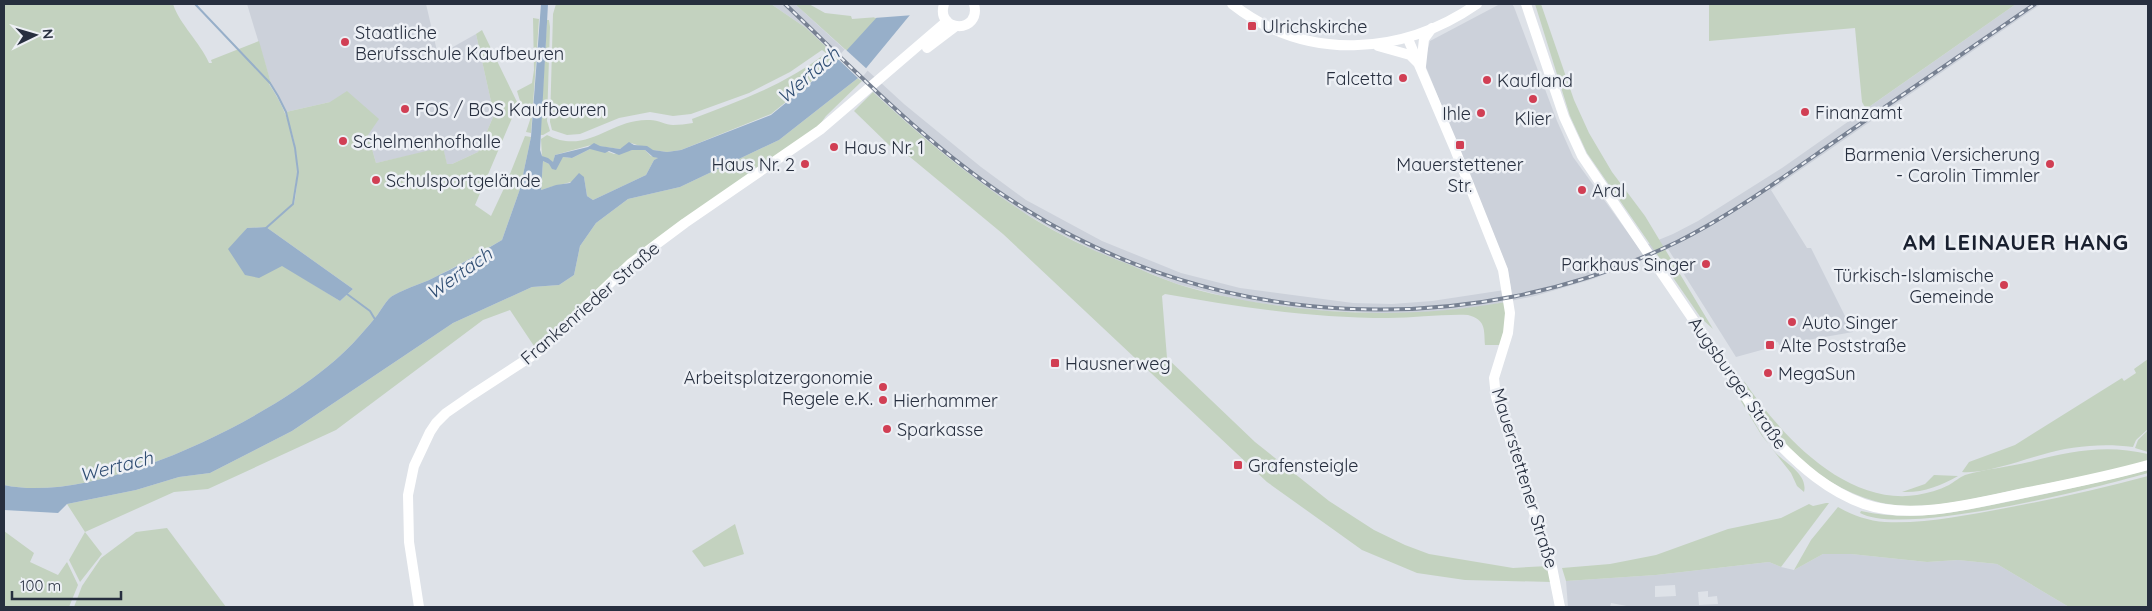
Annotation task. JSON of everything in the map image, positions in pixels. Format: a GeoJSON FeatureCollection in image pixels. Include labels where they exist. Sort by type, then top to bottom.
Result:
{"type":"FeatureCollection","features":[{"type":"Feature","properties":{"kind":"main road"},"geometry":{"type":"LineString","coordinates":[[944,4],[942,11],[951,24]]}},
{"type":"Feature","properties":{"kind":"main road","name":"Frankenrieder Straße"},"geometry":{"type":"LineString","coordinates":[[419,607],[410,542],[408,495],[414,466],[436,423],[446,413],[538,352],[594,297],[652,247],[820,130],[892,68],[951,24],[967,24],[972,19],[975,11],[974,4]]}},
{"type":"Feature","properties":{"kind":"main road"},"geometry":{"type":"LineString","coordinates":[[1232,4],[1280,33],[1328,44],[1372,44],[1408,39],[1449,21],[1476,4]]}},
{"type":"Feature","properties":{"kind":"main road","name":"Augsburger Straße"},"geometry":{"type":"LineString","coordinates":[[1526,4],[1564,117],[1582,156],[1770,432],[1796,461],[1821,482],[1843,496],[1865,504],[1888,509],[1913,510],[1942,508],[1986,501],[2108,476],[2148,465]]}},
{"type":"Feature","properties":{"kind":"main road","name":"Mauerstettener Straße"},"geometry":{"type":"LineString","coordinates":[[1420,65],[1424,39],[1433,28]]}},
{"type":"Feature","properties":{"kind":"main road","name":"Mauerstettener Straße"},"geometry":{"type":"LineString","coordinates":[[1408,39],[1503,270],[1510,313],[1508,334],[1494,378],[1496,397],[1552,567],[1560,607]]}},
{"type":"Feature","properties":{"kind":"main road"},"geometry":{"type":"LineString","coordinates":[[1372,44],[1410,55],[1420,65]]}},
{"type":"Feature","properties":{"kind":"shaded area"},"geometry":{"type":"Polygon","coordinates":[[[247,4],[426,4],[437,51],[453,47],[476,34],[494,115],[478,152],[447,165],[443,148],[376,163],[368,135],[330,102],[286,112],[271,83],[247,4]]]}},
{"type":"Feature","properties":{"kind":"shaded area"},"geometry":{"type":"Polygon","coordinates":[[[771,4],[795,4],[904,104],[981,167],[1026,200],[1102,241],[1181,273],[1240,288],[1353,303],[1392,304],[1432,301],[1511,289],[1508,270],[1426,67],[1426,56],[1430,41],[1500,4],[1512,4],[1514,7],[1557,121],[1573,157],[1639,248],[1698,221],[1782,168],[2016,4],[2041,4],[1771,190],[1807,248],[1811,248],[1853,332],[1779,345],[1778,342],[1764,345],[1765,349],[1736,357],[1668,249],[1593,279],[1535,296],[1486,306],[1433,312],[1393,314],[1307,310],[1238,300],[1177,284],[1099,253],[1021,211],[975,179],[896,113],[806,28],[771,4]]]}},
{"type":"Feature","properties":{"kind":"shaded area"},"geometry":{"type":"Polygon","coordinates":[[[1823,554],[1851,554],[1927,562],[1958,560],[1997,564],[2069,607],[1632,607],[1611,603],[1610,607],[1568,607],[1566,581],[1656,575],[1769,562],[1794,570],[1823,554]],[[1675,585],[1655,586],[1655,597],[1676,596],[1675,585]],[[1708,591],[1698,592],[1699,605],[1718,604],[1717,596],[1708,597],[1708,591]]]}},
{"type":"Feature","properties":{"kind":"green space"},"geometry":{"type":"Polygon","coordinates":[[[4,4],[173,4],[180,19],[201,48],[209,63],[212,63],[211,60],[259,41],[271,83],[269,84],[281,104],[289,125],[286,112],[330,102],[347,91],[379,119],[368,135],[376,163],[443,147],[447,164],[452,164],[478,152],[494,115],[476,34],[482,30],[518,104],[475,205],[491,216],[525,136],[531,137],[520,189],[502,240],[434,278],[391,297],[358,337],[327,367],[297,389],[218,435],[173,455],[128,471],[83,483],[41,488],[4,485],[4,4]],[[297,174],[294,193],[294,204],[296,192],[297,174]],[[266,227],[247,228],[239,238],[340,301],[353,289],[266,227]]]}},
{"type":"Feature","properties":{"kind":"green space"},"geometry":{"type":"Polygon","coordinates":[[[556,4],[771,4],[806,28],[839,59],[771,114],[681,150],[667,152],[652,150],[631,143],[620,149],[591,145],[555,155],[553,163],[542,156],[541,139],[547,135],[562,140],[575,141],[587,139],[623,124],[636,121],[653,120],[673,125],[693,123],[692,119],[744,99],[778,83],[826,53],[822,50],[790,72],[749,93],[691,114],[673,116],[650,112],[619,118],[580,134],[567,135],[552,130],[550,122],[553,14],[556,4]]]}},
{"type":"Feature","properties":{"kind":"green space"},"geometry":{"type":"Polygon","coordinates":[[[795,4],[809,4],[825,13],[851,16],[852,19],[878,17],[847,51],[795,4]]]}},
{"type":"Feature","properties":{"kind":"green space"},"geometry":{"type":"Polygon","coordinates":[[[1535,4],[1541,4],[1574,100],[1589,133],[1612,172],[1645,216],[1713,329],[1701,318],[1587,153],[1570,116],[1535,4]]]}},
{"type":"Feature","properties":{"kind":"green space"},"geometry":{"type":"Polygon","coordinates":[[[1709,4],[2016,4],[1866,109],[1862,102],[1855,28],[1709,41],[1709,4]]]}},
{"type":"Feature","properties":{"kind":"green space"},"geometry":{"type":"Polygon","coordinates":[[[533,18],[539,19],[531,133],[526,132],[530,120],[530,109],[521,104],[517,91],[532,83],[534,70],[533,18]]]}},
{"type":"Feature","properties":{"kind":"green space"},"geometry":{"type":"Polygon","coordinates":[[[547,20],[549,20],[550,27],[547,121],[550,131],[540,135],[547,20]]]}},
{"type":"Feature","properties":{"kind":"green space"},"geometry":{"type":"Polygon","coordinates":[[[858,78],[862,81],[826,116],[817,128],[696,211],[536,349],[510,310],[483,320],[336,430],[208,489],[174,492],[85,532],[67,504],[136,490],[179,477],[210,473],[292,431],[453,323],[532,287],[559,285],[574,275],[580,246],[596,223],[628,199],[680,187],[779,140],[858,78]]]}},
{"type":"Feature","properties":{"kind":"green space"},"geometry":{"type":"Polygon","coordinates":[[[873,92],[962,169],[1033,218],[1086,247],[1177,284],[1213,294],[1273,305],[1360,313],[1448,310],[1506,302],[1506,322],[1500,345],[1485,345],[1484,330],[1481,322],[1468,315],[1360,318],[1304,314],[1165,294],[1162,296],[1167,358],[1255,442],[1329,501],[1374,530],[1429,554],[1513,568],[1548,566],[1552,582],[1465,580],[1417,573],[1362,550],[1267,482],[1003,234],[910,157],[890,146],[854,111],[873,92]]]}},
{"type":"Feature","properties":{"kind":"green space"},"geometry":{"type":"Polygon","coordinates":[[[590,149],[614,154],[632,150],[645,150],[651,156],[659,158],[654,160],[646,175],[593,200],[587,196],[584,177],[541,190],[543,161],[549,164],[563,157],[572,158],[590,149]]]}},
{"type":"Feature","properties":{"kind":"green space"},"geometry":{"type":"Polygon","coordinates":[[[2148,359],[2148,429],[2136,440],[2133,447],[2098,445],[2075,447],[1991,469],[1962,472],[1969,462],[2015,445],[2122,378],[2124,381],[2136,373],[2134,369],[2148,359]]]}},
{"type":"Feature","properties":{"kind":"green space"},"geometry":{"type":"Polygon","coordinates":[[[1744,381],[1776,423],[1817,462],[1840,478],[1865,489],[1890,495],[1917,495],[1945,487],[1972,473],[2088,450],[2118,449],[2133,451],[2148,454],[2148,461],[2082,477],[1951,503],[1919,506],[1888,504],[1855,494],[1809,467],[1784,442],[1752,397],[1744,381]]]}},
{"type":"Feature","properties":{"kind":"green space"},"geometry":{"type":"Polygon","coordinates":[[[1734,387],[1767,442],[1800,476],[1803,481],[1804,492],[1797,486],[1791,473],[1762,436],[1734,387]]]}},
{"type":"Feature","properties":{"kind":"green space"},"geometry":{"type":"Polygon","coordinates":[[[2148,430],[2148,452],[2135,448],[2138,440],[2148,430]]]}},
{"type":"Feature","properties":{"kind":"green space"},"geometry":{"type":"Polygon","coordinates":[[[2148,470],[2148,473],[2045,499],[1956,515],[1916,519],[1883,519],[1860,513],[1861,511],[1902,516],[1941,514],[2069,489],[2148,470]]]}},
{"type":"Feature","properties":{"kind":"green space"},"geometry":{"type":"Polygon","coordinates":[[[1934,475],[1958,476],[1931,488],[1902,492],[1925,484],[1934,475]]]}},
{"type":"Feature","properties":{"kind":"green space"},"geometry":{"type":"Polygon","coordinates":[[[2148,476],[2148,607],[2069,607],[1997,564],[1958,560],[1927,562],[1851,554],[1823,554],[1794,570],[1811,540],[1838,507],[1860,517],[1879,521],[1931,520],[2042,501],[2148,476]]]}},
{"type":"Feature","properties":{"kind":"green space"},"geometry":{"type":"Polygon","coordinates":[[[1829,503],[1781,567],[1769,562],[1656,575],[1566,581],[1562,568],[1610,564],[1656,555],[1728,529],[1781,518],[1809,504],[1813,506],[1829,503]]]}},
{"type":"Feature","properties":{"kind":"green space"},"geometry":{"type":"Polygon","coordinates":[[[735,524],[744,554],[704,567],[692,551],[735,524]]]}},
{"type":"Feature","properties":{"kind":"green space"},"geometry":{"type":"Polygon","coordinates":[[[167,528],[226,607],[74,607],[82,586],[101,558],[136,532],[167,528]]]}},
{"type":"Feature","properties":{"kind":"green space"},"geometry":{"type":"Polygon","coordinates":[[[4,531],[34,553],[30,562],[58,575],[67,562],[78,585],[69,607],[4,607],[4,531]]]}},
{"type":"Feature","properties":{"kind":"green space"},"geometry":{"type":"Polygon","coordinates":[[[85,532],[102,554],[80,582],[69,560],[85,532]]]}},
{"type":"Feature","properties":{"kind":"water","name":"Wertach"},"geometry":{"type":"Polygon","coordinates":[[[541,4],[548,4],[540,150],[542,156],[553,162],[555,155],[588,147],[594,143],[600,146],[620,149],[629,142],[634,145],[647,146],[653,150],[667,152],[681,150],[771,115],[836,62],[889,4],[919,4],[858,78],[779,140],[680,187],[628,199],[596,223],[580,246],[574,275],[559,285],[532,287],[453,323],[292,431],[210,473],[179,477],[136,490],[67,504],[58,513],[4,510],[4,485],[41,488],[83,483],[128,471],[173,455],[218,435],[297,389],[346,350],[391,297],[463,263],[502,240],[520,189],[531,137],[541,4]],[[590,149],[572,158],[563,157],[556,170],[543,161],[541,190],[570,183],[579,173],[584,177],[587,196],[593,200],[646,175],[654,160],[658,158],[653,157],[645,150],[632,150],[619,155],[609,151],[605,153],[590,149]]]}},
{"type":"Feature","properties":{"kind":"water"},"geometry":{"type":"Polygon","coordinates":[[[266,227],[353,289],[340,301],[282,266],[259,278],[245,275],[228,249],[247,228],[266,227]]]}},
{"type":"Feature","properties":{"kind":"pier"},"geometry":{"type":"Polygon","coordinates":[[[886,4],[922,4],[914,15],[874,18],[886,4]]]}},
{"type":"Feature","properties":{"kind":"pier"},"geometry":{"type":"Polygon","coordinates":[[[845,49],[868,70],[860,80],[837,58],[845,49]]]}},
{"type":"Feature","properties":{"kind":"waterway"},"geometry":{"type":"LineString","coordinates":[[195,4],[270,83],[286,112],[295,148],[298,172],[293,204],[266,228]]}},
{"type":"Feature","properties":{"kind":"waterway"},"geometry":{"type":"LineString","coordinates":[[347,294],[370,311],[376,321]]}},
{"type":"Feature","properties":{"kind":"railway"},"geometry":{"type":"LineString","coordinates":[[785,4],[930,139],[960,164],[1025,209],[1101,250],[1180,280],[1262,299],[1346,309],[1431,308],[1515,296],[1598,274],[1677,242],[1697,232],[1757,195],[2035,4]]}},
{"type":"Feature","properties":{"kind":"place","name":"Ulrichskirche"},"geometry":{"type":"Point","coordinates":[1252,26]}},
{"type":"Feature","properties":{"kind":"place","name":"Staatliche Berufsschule Kaufbeuren"},"geometry":{"type":"Point","coordinates":[345,42]}},
{"type":"Feature","properties":{"kind":"place","name":"Falcetta"},"geometry":{"type":"Point","coordinates":[1403,78]}},
{"type":"Feature","properties":{"kind":"place","name":"Kaufland"},"geometry":{"type":"Point","coordinates":[1487,80]}},
{"type":"Feature","properties":{"kind":"place","name":"Klier"},"geometry":{"type":"Point","coordinates":[1533,99]}},
{"type":"Feature","properties":{"kind":"place","name":"FOS / BOS Kaufbeuren"},"geometry":{"type":"Point","coordinates":[405,109]}},
{"type":"Feature","properties":{"kind":"place","name":"Finanzamt"},"geometry":{"type":"Point","coordinates":[1805,112]}},
{"type":"Feature","properties":{"kind":"place","name":"Ihle"},"geometry":{"type":"Point","coordinates":[1481,113]}},
{"type":"Feature","properties":{"kind":"place","name":"Schelmenhofhalle"},"geometry":{"type":"Point","coordinates":[343,141]}},
{"type":"Feature","properties":{"kind":"place","name":"Mauerstettener Str."},"geometry":{"type":"Point","coordinates":[1460,145]}},
{"type":"Feature","properties":{"kind":"place","name":"Haus Nr. 1"},"geometry":{"type":"Point","coordinates":[834,147]}},
{"type":"Feature","properties":{"kind":"place","name":"Haus Nr. 2"},"geometry":{"type":"Point","coordinates":[805,164]}},
{"type":"Feature","properties":{"kind":"place","name":"Barmenia Versicherung - Carolin Timmler"},"geometry":{"type":"Point","coordinates":[2050,164]}},
{"type":"Feature","properties":{"kind":"place","name":"Schulsportgelände"},"geometry":{"type":"Point","coordinates":[376,180]}},
{"type":"Feature","properties":{"kind":"place","name":"Aral"},"geometry":{"type":"Point","coordinates":[1582,190]}},
{"type":"Feature","properties":{"kind":"place","name":"Parkhaus Singer"},"geometry":{"type":"Point","coordinates":[1706,264]}},
{"type":"Feature","properties":{"kind":"place","name":"Türkisch-Islamische Gemeinde"},"geometry":{"type":"Point","coordinates":[2004,285]}},
{"type":"Feature","properties":{"kind":"place","name":"Auto Singer"},"geometry":{"type":"Point","coordinates":[1792,322]}},
{"type":"Feature","properties":{"kind":"place","name":"Alte Poststraße"},"geometry":{"type":"Point","coordinates":[1770,345]}},
{"type":"Feature","properties":{"kind":"place","name":"Hausnerweg"},"geometry":{"type":"Point","coordinates":[1055,363]}},
{"type":"Feature","properties":{"kind":"place","name":"MegaSun"},"geometry":{"type":"Point","coordinates":[1768,373]}},
{"type":"Feature","properties":{"kind":"place","name":"Arbeitsplatzergonomie Regele e.K."},"geometry":{"type":"Point","coordinates":[883,387]}},
{"type":"Feature","properties":{"kind":"place","name":"Hierhammer"},"geometry":{"type":"Point","coordinates":[883,400]}},
{"type":"Feature","properties":{"kind":"place","name":"Sparkasse"},"geometry":{"type":"Point","coordinates":[887,429]}},
{"type":"Feature","properties":{"kind":"place","name":"Grafensteigle"},"geometry":{"type":"Point","coordinates":[1238,465]}},
{"type":"Feature","properties":{"kind":"district","name":"AM LEINAUER HANG"},"geometry":{"type":"Point","coordinates":[2016,242]}}]}
